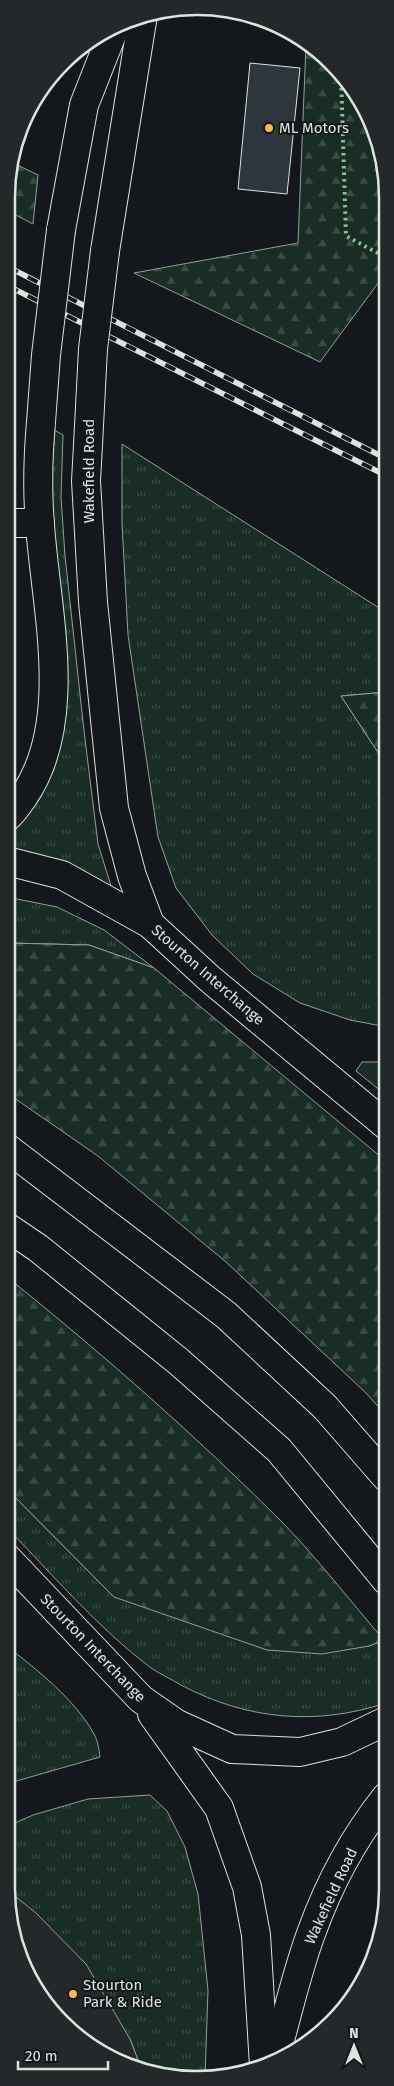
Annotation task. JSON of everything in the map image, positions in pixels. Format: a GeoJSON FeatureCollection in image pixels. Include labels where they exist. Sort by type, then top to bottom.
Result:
{"type":"FeatureCollection","features":[{"type":"Feature","properties":{"kind":"main road","name":"Wakefield Road"},"geometry":{"type":"LineString","coordinates":[[142,24],[105,251],[93,348],[86,481],[93,602],[114,808],[132,876],[150,924]]}},
{"type":"Feature","properties":{"kind":"main road"},"geometry":{"type":"LineString","coordinates":[[15,806],[34,781],[52,724],[52,658],[40,523],[38,456],[46,355],[61,230],[84,105],[111,37]]}},
{"type":"Feature","properties":{"kind":"main road"},"geometry":{"type":"LineString","coordinates":[[15,523],[40,523]]}},
{"type":"Feature","properties":{"kind":"main road","name":"Stourton Interchange"},"geometry":{"type":"LineString","coordinates":[[15,863],[62,875],[150,924],[210,979],[379,1119]]}},
{"type":"Feature","properties":{"kind":"main road"},"geometry":{"type":"LineString","coordinates":[[15,1154],[226,1315],[325,1407],[379,1469]]}},
{"type":"Feature","properties":{"kind":"main road"},"geometry":{"type":"LineString","coordinates":[[15,1232],[38,1248],[178,1361],[279,1450],[379,1571]]}},
{"type":"Feature","properties":{"kind":"main road","name":"Stourton Interchange"},"geometry":{"type":"LineString","coordinates":[[15,1567],[141,1699],[177,1724],[232,1749],[300,1752],[342,1742],[379,1724]]}},
{"type":"Feature","properties":{"kind":"main road"},"geometry":{"type":"LineString","coordinates":[[141,1699],[184,1756],[219,1808],[247,1888],[256,1935],[264,2058]]}},
{"type":"Feature","properties":{"kind":"main road","name":"Wakefield Road"},"geometry":{"type":"LineString","coordinates":[[276,2052],[312,1931],[335,1880],[368,1820],[379,1806]]}},
{"type":"Feature","properties":{"kind":"green space"},"geometry":{"type":"Polygon","coordinates":[[[306,51],[326,68],[355,106],[373,150],[379,185],[379,282],[320,362],[134,273],[298,243],[306,51]]]}},
{"type":"Feature","properties":{"kind":"green space"},"geometry":{"type":"Polygon","coordinates":[[[18,165],[38,175],[33,224],[15,215],[15,185],[18,165]]]}},
{"type":"Feature","properties":{"kind":"green space"},"geometry":{"type":"Polygon","coordinates":[[[49,427],[63,435],[61,497],[65,556],[98,844],[112,889],[15,857],[15,821],[41,789],[54,548],[49,427]]]}},
{"type":"Feature","properties":{"kind":"green space"},"geometry":{"type":"Polygon","coordinates":[[[122,444],[379,608],[379,693],[341,696],[379,754],[379,1025],[350,1020],[300,1003],[253,974],[212,935],[176,888],[158,837],[128,635],[122,523],[122,444]]]}},
{"type":"Feature","properties":{"kind":"green space"},"geometry":{"type":"Polygon","coordinates":[[[379,693],[379,754],[341,696],[379,693]]]}},
{"type":"Feature","properties":{"kind":"green space"},"geometry":{"type":"Polygon","coordinates":[[[15,899],[57,907],[104,930],[154,968],[89,945],[15,943],[15,899]]]}},
{"type":"Feature","properties":{"kind":"green space"},"geometry":{"type":"Polygon","coordinates":[[[15,943],[89,945],[154,968],[379,1155],[379,1407],[226,1262],[98,1156],[15,1099],[15,943]]]}},
{"type":"Feature","properties":{"kind":"green space"},"geometry":{"type":"Polygon","coordinates":[[[362,1062],[379,1062],[379,1090],[356,1071],[362,1062]]]}},
{"type":"Feature","properties":{"kind":"green space"},"geometry":{"type":"Polygon","coordinates":[[[15,1284],[148,1396],[282,1522],[379,1634],[379,1642],[369,1646],[322,1654],[267,1650],[114,1597],[15,1497],[15,1284]]]}},
{"type":"Feature","properties":{"kind":"green space"},"geometry":{"type":"Polygon","coordinates":[[[15,1497],[114,1597],[369,1646],[379,1642],[379,1705],[334,1715],[282,1716],[231,1706],[206,1697],[151,1668],[94,1619],[15,1536],[15,1497]]]}},
{"type":"Feature","properties":{"kind":"green space"},"geometry":{"type":"Polygon","coordinates":[[[15,1653],[55,1686],[87,1722],[98,1745],[100,1757],[15,1781],[15,1653]]]}},
{"type":"Feature","properties":{"kind":"green space"},"geometry":{"type":"Polygon","coordinates":[[[150,1795],[167,1811],[185,1847],[198,1894],[208,1990],[205,2071],[161,2068],[138,2061],[130,2039],[15,1900],[15,1823],[33,1815],[88,1799],[150,1795]]]}},
{"type":"Feature","properties":{"kind":"shaded area","name":"Stourton Park & Ride"},"geometry":{"type":"Polygon","coordinates":[[[15,1896],[36,1913],[86,1964],[130,2039],[138,2061],[106,2047],[77,2026],[60,2009],[39,1980],[29,1959],[18,1925],[15,1896]]]}},
{"type":"Feature","properties":{"kind":"building","name":"ML Motors"},"geometry":{"type":"Polygon","coordinates":[[[250,63],[300,68],[287,194],[238,189],[250,63]]]}},
{"type":"Feature","properties":{"kind":"railway"},"geometry":{"type":"LineString","coordinates":[[15,271],[379,455]]}},
{"type":"Feature","properties":{"kind":"railway"},"geometry":{"type":"LineString","coordinates":[[15,290],[379,472]]}},
{"type":"Feature","properties":{"kind":"hedge"},"geometry":{"type":"LineString","coordinates":[[341,87],[346,236],[379,254]]}},
{"type":"Feature","properties":{"kind":"place","name":"ML Motors"},"geometry":{"type":"Point","coordinates":[269,128]}},
{"type":"Feature","properties":{"kind":"place","name":"Stourton Park & Ride"},"geometry":{"type":"Point","coordinates":[73,1994]}}]}
